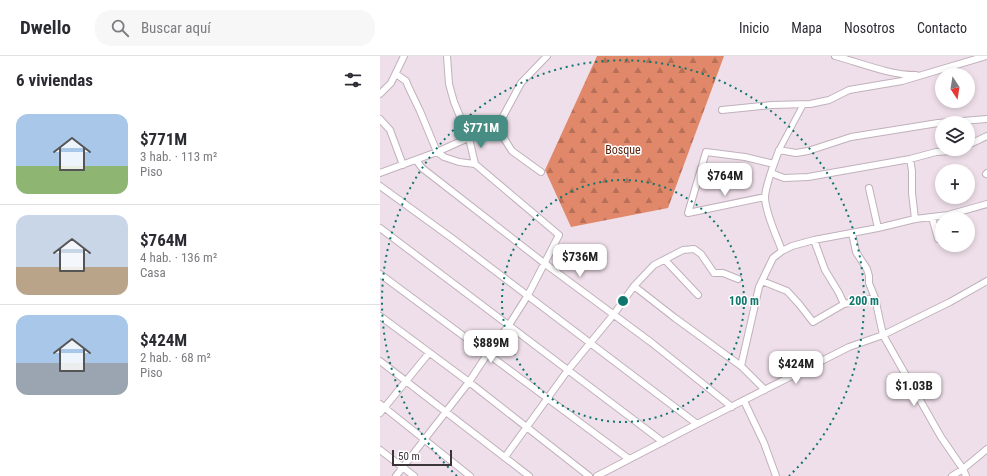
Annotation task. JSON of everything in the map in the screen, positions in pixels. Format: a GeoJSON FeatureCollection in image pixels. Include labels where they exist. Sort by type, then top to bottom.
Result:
{"type":"FeatureCollection","features":[{"type":"Feature","properties":{"kind":"street"},"geometry":{"type":"LineString","coordinates":[[380,94],[391,83],[404,56]]}},
{"type":"Feature","properties":{"kind":"street"},"geometry":{"type":"LineString","coordinates":[[447,56],[454,102],[469,138],[475,164]]}},
{"type":"Feature","properties":{"kind":"street"},"geometry":{"type":"LineString","coordinates":[[380,173],[437,152],[499,124],[521,83],[546,56]]}},
{"type":"Feature","properties":{"kind":"street"},"geometry":{"type":"LineString","coordinates":[[835,56],[887,71],[909,75],[926,75]]}},
{"type":"Feature","properties":{"kind":"street"},"geometry":{"type":"LineString","coordinates":[[722,110],[772,105],[803,105],[829,100],[849,90],[902,81],[986,56]]}},
{"type":"Feature","properties":{"kind":"street"},"geometry":{"type":"LineString","coordinates":[[396,74],[406,81],[437,152],[444,157],[459,162],[475,164],[559,235],[528,295],[509,325],[469,382],[396,476]]}},
{"type":"Feature","properties":{"kind":"street"},"geometry":{"type":"LineString","coordinates":[[782,251],[771,222],[765,197],[779,150],[803,105]]}},
{"type":"Feature","properties":{"kind":"street"},"geometry":{"type":"LineString","coordinates":[[380,119],[390,130],[403,165]]}},
{"type":"Feature","properties":{"kind":"street"},"geometry":{"type":"LineString","coordinates":[[779,150],[796,153],[808,151],[851,137],[938,123],[987,119]]}},
{"type":"Feature","properties":{"kind":"street"},"geometry":{"type":"LineString","coordinates":[[499,124],[505,140],[512,152],[541,172]]}},
{"type":"Feature","properties":{"kind":"street"},"geometry":{"type":"LineString","coordinates":[[975,142],[987,136]]}},
{"type":"Feature","properties":{"kind":"street"},"geometry":{"type":"LineString","coordinates":[[765,197],[688,213],[706,152],[745,157],[774,164]]}},
{"type":"Feature","properties":{"kind":"street"},"geometry":{"type":"LineString","coordinates":[[772,173],[784,178],[801,178],[910,159],[935,152]]}},
{"type":"Feature","properties":{"kind":"street"},"geometry":{"type":"LineString","coordinates":[[910,159],[915,219]]}},
{"type":"Feature","properties":{"kind":"street"},"geometry":{"type":"LineString","coordinates":[[416,160],[422,168],[544,263],[652,343],[732,407]]}},
{"type":"Feature","properties":{"kind":"street"},"geometry":{"type":"LineString","coordinates":[[380,186],[528,295],[697,424]]}},
{"type":"Feature","properties":{"kind":"street"},"geometry":{"type":"LineString","coordinates":[[869,188],[878,228]]}},
{"type":"Feature","properties":{"kind":"street"},"geometry":{"type":"LineString","coordinates":[[741,366],[754,306],[762,281],[773,258],[782,251],[792,246],[814,240],[878,228],[915,219],[948,215],[987,204]]}},
{"type":"Feature","properties":{"kind":"street"},"geometry":{"type":"LineString","coordinates":[[932,217],[935,228]]}},
{"type":"Feature","properties":{"kind":"street"},"geometry":{"type":"LineString","coordinates":[[380,228],[663,442]]}},
{"type":"Feature","properties":{"kind":"street"},"geometry":{"type":"LineString","coordinates":[[852,233],[856,252],[867,269],[869,283],[875,298],[883,335],[941,436],[966,476]]}},
{"type":"Feature","properties":{"kind":"street"},"geometry":{"type":"LineString","coordinates":[[814,240],[825,270],[840,293],[844,304]]}},
{"type":"Feature","properties":{"kind":"street"},"geometry":{"type":"LineString","coordinates":[[505,457],[568,370],[614,314],[634,286],[654,265],[683,250],[694,249],[701,254],[714,273],[723,273],[738,279]]}},
{"type":"Feature","properties":{"kind":"street"},"geometry":{"type":"LineString","coordinates":[[665,260],[698,296]]}},
{"type":"Feature","properties":{"kind":"street"},"geometry":{"type":"LineString","coordinates":[[380,274],[629,459]]}},
{"type":"Feature","properties":{"kind":"street"},"geometry":{"type":"LineString","coordinates":[[762,281],[786,291],[799,304],[813,322],[844,304],[875,298]]}},
{"type":"Feature","properties":{"kind":"street"},"geometry":{"type":"LineString","coordinates":[[597,476],[849,347],[883,335],[950,302],[987,281]]}},
{"type":"Feature","properties":{"kind":"street"},"geometry":{"type":"LineString","coordinates":[[634,286],[674,318],[741,366],[765,390]]}},
{"type":"Feature","properties":{"kind":"street"},"geometry":{"type":"LineString","coordinates":[[380,316],[469,382],[589,476]]}},
{"type":"Feature","properties":{"kind":"street"},"geometry":{"type":"LineString","coordinates":[[380,413],[382,406],[429,353]]}},
{"type":"Feature","properties":{"kind":"street"},"geometry":{"type":"LineString","coordinates":[[380,361],[529,476]]}},
{"type":"Feature","properties":{"kind":"street"},"geometry":{"type":"LineString","coordinates":[[744,401],[764,443],[776,476]]}},
{"type":"Feature","properties":{"kind":"street"},"geometry":{"type":"LineString","coordinates":[[382,406],[470,476]]}},
{"type":"Feature","properties":{"kind":"street"},"geometry":{"type":"LineString","coordinates":[[952,476],[987,449]]}},
{"type":"Feature","properties":{"kind":"street"},"geometry":{"type":"LineString","coordinates":[[380,450],[414,476]]}},
{"type":"Feature","properties":{"kind":"green space","name":"Bosque"},"geometry":{"type":"Polygon","coordinates":[[[597,56],[724,56],[668,208],[571,227],[545,170],[597,56]]]}}]}
